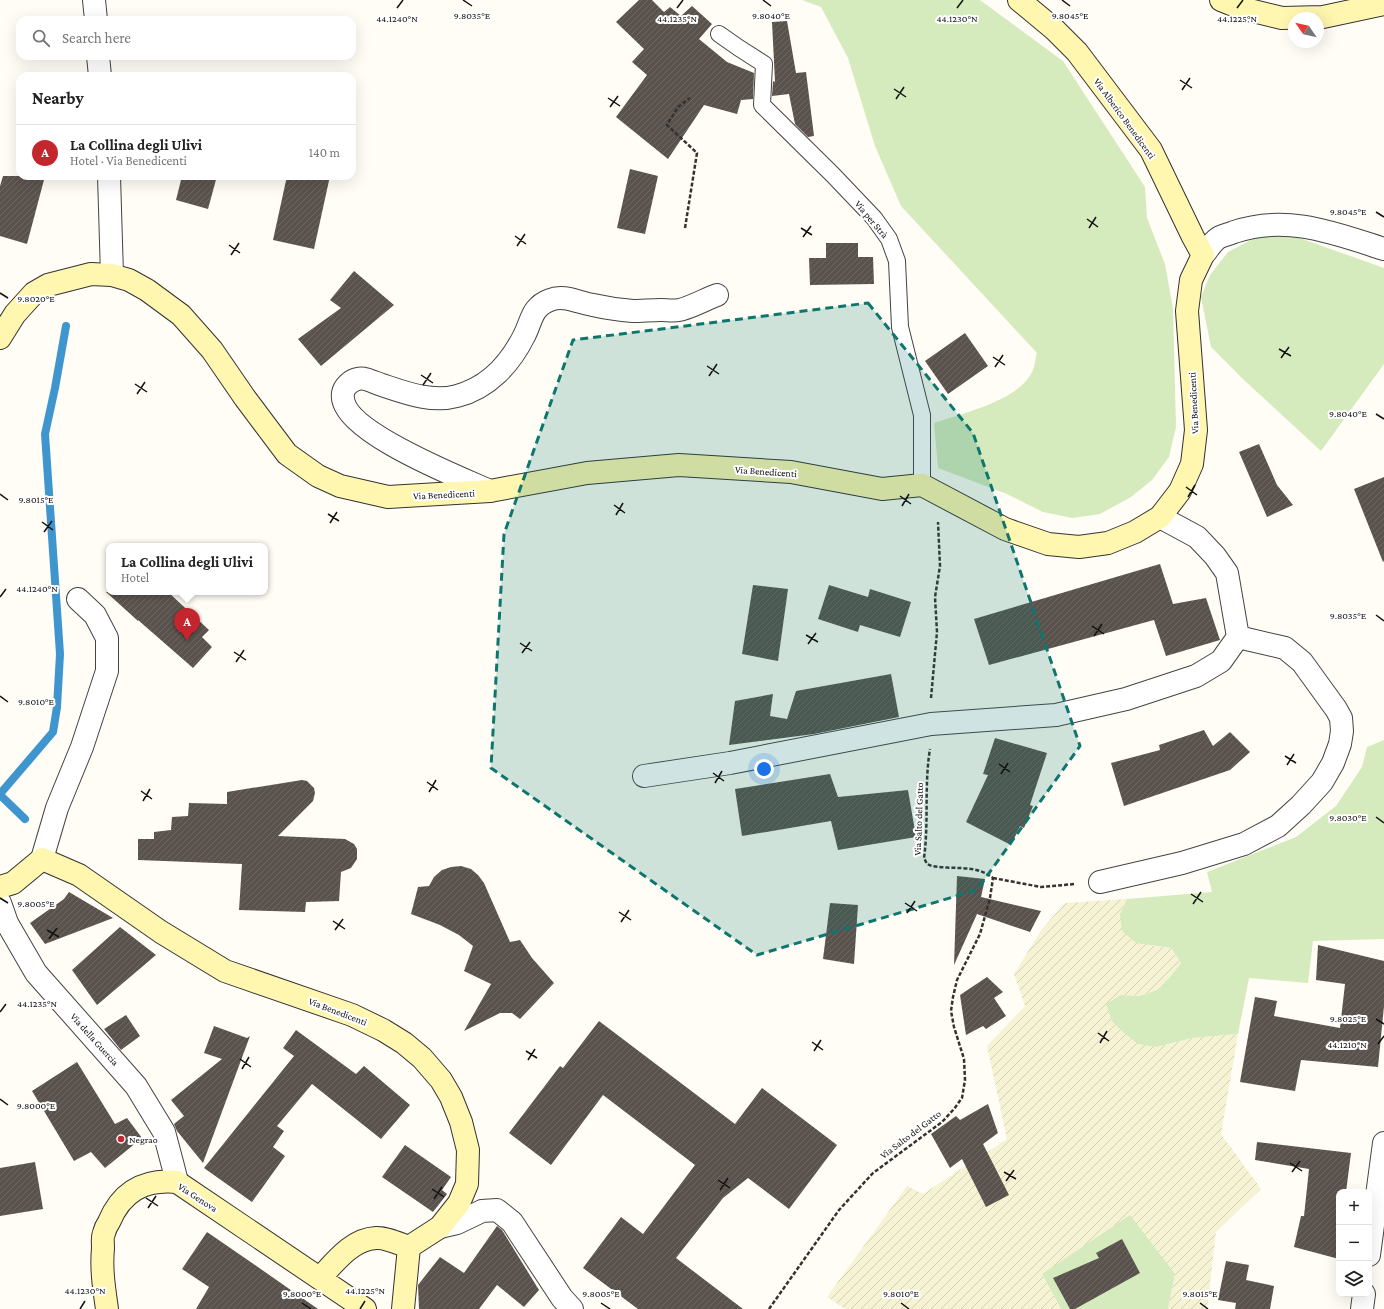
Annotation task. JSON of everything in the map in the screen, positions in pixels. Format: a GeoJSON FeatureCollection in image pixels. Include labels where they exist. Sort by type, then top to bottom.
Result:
{"type":"FeatureCollection","features":[{"type":"Feature","properties":{"kind":"street"},"geometry":{"type":"LineString","coordinates":[[94,0],[96,16]]}},
{"type":"Feature","properties":{"kind":"street","name":"Via Alberico Benedicenti"},"geometry":{"type":"LineString","coordinates":[[1020,0],[1054,29],[1077,52],[1151,150],[1192,237],[1203,255]]}},
{"type":"Feature","properties":{"kind":"street"},"geometry":{"type":"LineString","coordinates":[[1221,0],[1241,8],[1282,18],[1322,17],[1384,4]]}},
{"type":"Feature","properties":{"kind":"street"},"geometry":{"type":"LineString","coordinates":[[98,60],[100,72]]}},
{"type":"Feature","properties":{"kind":"street"},"geometry":{"type":"LineString","coordinates":[[109,180],[112,275]]}},
{"type":"Feature","properties":{"kind":"street","name":"Via Benedicenti"},"geometry":{"type":"LineString","coordinates":[[0,338],[15,314],[34,293],[48,285],[91,274],[112,275],[129,280],[147,290],[181,315],[212,350],[245,398],[287,454],[318,476],[340,486],[388,497],[490,491],[587,473],[679,465],[790,472],[882,489],[929,489],[1005,529],[1048,544],[1079,547],[1108,543],[1135,532],[1160,517],[1180,491],[1192,464],[1196,430],[1187,311],[1191,280],[1203,255],[1219,238],[1246,228],[1269,224],[1292,224],[1328,232],[1384,249]]}},
{"type":"Feature","properties":{"kind":"street"},"geometry":{"type":"LineString","coordinates":[[490,491],[417,459],[365,427],[345,406],[342,399],[344,389],[350,383],[358,379],[366,380],[407,393],[435,399],[455,397],[470,393],[482,386],[503,369],[516,352],[525,335],[534,312],[542,304],[551,299],[565,298],[593,305],[633,311],[680,310],[717,295]]}},
{"type":"Feature","properties":{"kind":"street"},"geometry":{"type":"LineString","coordinates":[[644,776],[730,763],[931,724],[1056,715],[1126,699],[1196,676],[1221,661],[1238,637],[1227,572],[1215,556],[1197,537],[1160,517]]}},
{"type":"Feature","properties":{"kind":"street"},"geometry":{"type":"LineString","coordinates":[[0,887],[13,883],[42,859],[57,808],[82,747],[107,671],[107,638],[95,615],[78,599]]}},
{"type":"Feature","properties":{"kind":"street"},"geometry":{"type":"LineString","coordinates":[[1100,882],[1182,862],[1244,844],[1278,826],[1301,805],[1322,782],[1333,763],[1340,744],[1342,731],[1341,718],[1302,662],[1285,648],[1238,637]]}},
{"type":"Feature","properties":{"kind":"street","name":"Via Benedicenti"},"geometry":{"type":"LineString","coordinates":[[42,859],[79,875],[161,932],[225,971],[352,1015],[383,1030],[404,1043],[422,1058],[441,1080],[451,1097],[461,1122],[468,1150],[467,1184],[459,1203],[440,1227],[409,1247]]}},
{"type":"Feature","properties":{"kind":"street","name":"Via della Guercia"},"geometry":{"type":"LineString","coordinates":[[0,904],[8,923],[36,973],[136,1086],[164,1132],[176,1182]]}},
{"type":"Feature","properties":{"kind":"street"},"geometry":{"type":"LineString","coordinates":[[1372,1233],[1384,1143]]}},
{"type":"Feature","properties":{"kind":"street","name":"Via Genova"},"geometry":{"type":"LineString","coordinates":[[107,1309],[102,1268],[103,1233],[112,1214],[122,1200],[134,1190],[147,1184],[158,1182],[176,1182],[365,1309]]}},
{"type":"Feature","properties":{"kind":"street"},"geometry":{"type":"LineString","coordinates":[[440,1227],[457,1223],[482,1211],[497,1210],[512,1222],[562,1298],[572,1309]]}},
{"type":"Feature","properties":{"kind":"street"},"geometry":{"type":"LineString","coordinates":[[320,1278],[340,1257],[362,1240],[377,1237],[409,1247],[403,1309]]}},
{"type":"Feature","properties":{"kind":"street"},"geometry":{"type":"LineString","coordinates":[[1362,1309],[1364,1297]]}},
{"type":"Feature","properties":{"kind":"lane","name":"Via per Strà"},"geometry":{"type":"LineString","coordinates":[[720,34],[738,48],[764,64],[762,106],[874,218],[889,240],[897,261],[900,327],[922,416],[929,489]]}},
{"type":"Feature","properties":{"kind":"path"},"geometry":{"type":"LineString","coordinates":[[685,228],[697,152],[667,125],[678,107],[690,98]]}},
{"type":"Feature","properties":{"kind":"path"},"geometry":{"type":"LineString","coordinates":[[929,489],[938,512],[940,566],[935,597],[937,632],[931,702]]}},
{"type":"Feature","properties":{"kind":"path","name":"Via Salto del Gatto"},"geometry":{"type":"LineString","coordinates":[[769,1309],[840,1210],[873,1173],[942,1122],[962,1098],[965,1080],[964,1059],[953,1019],[953,997],[957,980],[980,934],[990,898],[993,878],[989,874],[977,869],[932,866],[927,864],[924,858],[928,763],[931,745]]}},
{"type":"Feature","properties":{"kind":"path"},"geometry":{"type":"LineString","coordinates":[[993,878],[1041,887],[1100,882]]}},
{"type":"Feature","properties":{"kind":"highlighted area"},"geometry":{"type":"Polygon","coordinates":[[[868,303],[973,433],[1080,746],[977,890],[757,955],[491,768],[504,534],[573,340],[868,303]]]}},
{"type":"Feature","properties":{"kind":"shaded area"},"geometry":{"type":"Polygon","coordinates":[[[1127,899],[1120,914],[1154,946],[1171,948],[1181,963],[1157,990],[1139,996],[1121,995],[1156,1047],[1192,1038],[1238,1034],[1221,1134],[1261,1189],[1216,1232],[1207,1309],[1168,1309],[1175,1274],[1042,1274],[1061,1309],[845,1309],[827,1297],[907,1186],[923,1194],[1007,1139],[987,1046],[1025,1006],[1014,974],[1042,929],[1065,903],[1127,899]]]}},
{"type":"Feature","properties":{"kind":"green space"},"geometry":{"type":"Polygon","coordinates":[[[802,0],[980,0],[1063,61],[1145,187],[1147,218],[1165,264],[1173,309],[1176,427],[1169,457],[1152,480],[1131,497],[1100,514],[1072,518],[1043,512],[1007,494],[938,468],[934,423],[988,405],[1014,392],[1031,374],[1037,353],[901,206],[875,146],[848,58],[821,7],[802,0]]]}},
{"type":"Feature","properties":{"kind":"green space"},"geometry":{"type":"Polygon","coordinates":[[[1291,235],[1384,268],[1384,364],[1321,451],[1245,381],[1211,347],[1201,297],[1210,275],[1228,252],[1257,237],[1291,235]]]}},
{"type":"Feature","properties":{"kind":"green space"},"geometry":{"type":"Polygon","coordinates":[[[1384,740],[1384,939],[1313,941],[1308,983],[1249,978],[1238,1034],[1192,1038],[1156,1047],[1138,1044],[1124,1033],[1112,1021],[1106,1004],[1121,995],[1139,996],[1157,990],[1181,963],[1171,948],[1136,943],[1122,931],[1120,914],[1127,899],[1212,892],[1207,872],[1296,837],[1336,806],[1362,767],[1367,747],[1384,740]]]}},
{"type":"Feature","properties":{"kind":"green space"},"geometry":{"type":"Polygon","coordinates":[[[1130,1215],[1175,1274],[1168,1309],[1061,1309],[1042,1274],[1130,1215]]]}},
{"type":"Feature","properties":{"kind":"building"},"geometry":{"type":"Polygon","coordinates":[[[639,0],[652,0],[664,12],[670,7],[681,16],[692,6],[712,24],[699,39],[727,62],[754,73],[753,99],[741,100],[737,114],[704,105],[668,159],[616,117],[647,75],[632,62],[644,49],[616,22],[639,0]]]}},
{"type":"Feature","properties":{"kind":"building"},"geometry":{"type":"Polygon","coordinates":[[[787,21],[796,73],[806,72],[814,136],[808,137],[795,124],[789,94],[772,96],[773,81],[775,82],[772,22],[787,21]]]}},
{"type":"Feature","properties":{"kind":"building"},"geometry":{"type":"Polygon","coordinates":[[[630,169],[658,176],[645,234],[617,228],[630,169]]]}},
{"type":"Feature","properties":{"kind":"building"},"geometry":{"type":"Polygon","coordinates":[[[3,176],[16,176],[16,180],[44,180],[27,244],[0,236],[0,186],[3,176]]]}},
{"type":"Feature","properties":{"kind":"building"},"geometry":{"type":"Polygon","coordinates":[[[181,180],[216,180],[208,209],[176,200],[181,180]]]}},
{"type":"Feature","properties":{"kind":"building"},"geometry":{"type":"Polygon","coordinates":[[[286,180],[329,180],[314,249],[273,240],[286,180]]]}},
{"type":"Feature","properties":{"kind":"building"},"geometry":{"type":"Polygon","coordinates":[[[826,243],[858,243],[858,257],[873,257],[874,284],[810,285],[809,258],[826,258],[826,243]]]}},
{"type":"Feature","properties":{"kind":"building"},"geometry":{"type":"Polygon","coordinates":[[[354,271],[394,305],[321,366],[298,339],[341,308],[330,300],[354,271]]]}},
{"type":"Feature","properties":{"kind":"building"},"geometry":{"type":"Polygon","coordinates":[[[965,333],[988,366],[948,394],[925,361],[965,333]]]}},
{"type":"Feature","properties":{"kind":"building"},"geometry":{"type":"Polygon","coordinates":[[[1259,444],[1277,485],[1293,505],[1267,517],[1239,452],[1259,444]]]}},
{"type":"Feature","properties":{"kind":"building"},"geometry":{"type":"Polygon","coordinates":[[[1384,477],[1384,561],[1383,562],[1354,489],[1384,477]]]}},
{"type":"Feature","properties":{"kind":"building"},"geometry":{"type":"Polygon","coordinates":[[[1160,564],[1173,604],[1206,598],[1220,640],[1166,656],[1154,620],[989,665],[974,619],[1160,564]]]}},
{"type":"Feature","properties":{"kind":"building"},"geometry":{"type":"Polygon","coordinates":[[[753,585],[788,589],[778,661],[742,654],[753,585]]]}},
{"type":"Feature","properties":{"kind":"building"},"geometry":{"type":"Polygon","coordinates":[[[829,585],[868,597],[870,589],[911,602],[900,637],[860,625],[858,632],[818,619],[829,585]]]}},
{"type":"Feature","properties":{"kind":"building"},"geometry":{"type":"Polygon","coordinates":[[[109,595],[171,595],[209,630],[202,637],[212,647],[193,668],[109,595]]]}},
{"type":"Feature","properties":{"kind":"building"},"geometry":{"type":"Polygon","coordinates":[[[891,674],[899,717],[814,734],[729,745],[735,701],[773,694],[770,716],[787,719],[796,691],[891,674]]]}},
{"type":"Feature","properties":{"kind":"building"},"geometry":{"type":"Polygon","coordinates":[[[1204,730],[1213,746],[1230,732],[1250,752],[1230,770],[1124,806],[1111,763],[1160,750],[1159,745],[1204,730]]]}},
{"type":"Feature","properties":{"kind":"building"},"geometry":{"type":"Polygon","coordinates":[[[995,738],[1047,753],[1030,805],[1033,806],[1024,828],[1020,826],[1011,845],[966,822],[988,775],[983,774],[995,738]]]}},
{"type":"Feature","properties":{"kind":"building"},"geometry":{"type":"Polygon","coordinates":[[[830,774],[838,797],[908,790],[916,837],[838,850],[831,821],[742,836],[735,789],[830,774]]]}},
{"type":"Feature","properties":{"kind":"building"},"geometry":{"type":"Polygon","coordinates":[[[302,780],[307,781],[314,788],[315,793],[313,801],[278,836],[345,839],[354,844],[357,849],[357,859],[351,868],[341,872],[339,901],[306,902],[305,912],[239,910],[242,864],[138,860],[138,839],[154,839],[154,832],[171,830],[172,817],[188,816],[189,803],[227,804],[227,792],[302,780]]]}},
{"type":"Feature","properties":{"kind":"building"},"geometry":{"type":"Polygon","coordinates":[[[461,866],[471,869],[484,883],[510,942],[520,940],[532,958],[554,983],[520,1019],[512,1013],[500,1013],[464,1031],[491,984],[464,971],[473,946],[459,935],[440,925],[411,914],[418,887],[429,886],[434,877],[442,870],[461,866]]]}},
{"type":"Feature","properties":{"kind":"building"},"geometry":{"type":"Polygon","coordinates":[[[957,876],[985,879],[981,897],[1041,911],[1030,932],[977,914],[954,965],[957,876]]]}},
{"type":"Feature","properties":{"kind":"building"},"geometry":{"type":"Polygon","coordinates":[[[69,892],[113,918],[45,944],[30,923],[64,899],[69,892]]]}},
{"type":"Feature","properties":{"kind":"building"},"geometry":{"type":"Polygon","coordinates":[[[830,903],[858,905],[854,964],[823,959],[830,903]]]}},
{"type":"Feature","properties":{"kind":"building"},"geometry":{"type":"Polygon","coordinates":[[[120,927],[156,955],[97,1005],[72,970],[120,927]]]}},
{"type":"Feature","properties":{"kind":"building"},"geometry":{"type":"Polygon","coordinates":[[[1318,945],[1384,961],[1384,1006],[1378,1067],[1301,1060],[1295,1091],[1240,1082],[1255,997],[1277,1001],[1274,1016],[1340,1028],[1345,984],[1316,980],[1318,945]]]}},
{"type":"Feature","properties":{"kind":"building"},"geometry":{"type":"Polygon","coordinates":[[[987,977],[1003,992],[994,998],[1006,1016],[986,1029],[983,1026],[966,1035],[960,995],[987,977]]]}},
{"type":"Feature","properties":{"kind":"building"},"geometry":{"type":"Polygon","coordinates":[[[126,1015],[140,1036],[121,1050],[104,1029],[126,1015]]]}},
{"type":"Feature","properties":{"kind":"building"},"geometry":{"type":"Polygon","coordinates":[[[599,1021],[735,1124],[762,1088],[837,1145],[789,1209],[748,1178],[723,1198],[676,1258],[743,1309],[638,1309],[583,1268],[621,1217],[643,1234],[695,1165],[603,1095],[551,1165],[509,1133],[560,1066],[563,1068],[599,1021]]]}},
{"type":"Feature","properties":{"kind":"building"},"geometry":{"type":"Polygon","coordinates":[[[214,1026],[247,1038],[250,1036],[203,1163],[177,1131],[174,1124],[184,1116],[171,1100],[222,1059],[204,1053],[214,1026]]]}},
{"type":"Feature","properties":{"kind":"building"},"geometry":{"type":"Polygon","coordinates":[[[296,1030],[356,1074],[364,1066],[410,1105],[381,1139],[312,1084],[277,1126],[284,1131],[273,1147],[285,1156],[252,1202],[204,1168],[294,1056],[283,1048],[296,1030]]]}},
{"type":"Feature","properties":{"kind":"building"},"geometry":{"type":"Polygon","coordinates":[[[77,1062],[115,1124],[127,1118],[142,1138],[105,1168],[91,1152],[74,1161],[32,1091],[77,1062]]]}},
{"type":"Feature","properties":{"kind":"building"},"geometry":{"type":"Polygon","coordinates":[[[988,1104],[998,1133],[983,1144],[1009,1195],[986,1207],[962,1159],[950,1168],[931,1134],[956,1116],[960,1120],[988,1104]]]}},
{"type":"Feature","properties":{"kind":"building"},"geometry":{"type":"Polygon","coordinates":[[[1257,1142],[1351,1153],[1346,1189],[1336,1189],[1336,1258],[1294,1247],[1301,1216],[1304,1216],[1309,1169],[1255,1160],[1257,1142]]]}},
{"type":"Feature","properties":{"kind":"building"},"geometry":{"type":"Polygon","coordinates":[[[405,1145],[451,1177],[442,1190],[447,1194],[433,1212],[382,1177],[405,1145]]]}},
{"type":"Feature","properties":{"kind":"building"},"geometry":{"type":"Polygon","coordinates":[[[35,1162],[43,1209],[0,1216],[0,1168],[35,1162]]]}},
{"type":"Feature","properties":{"kind":"building"},"geometry":{"type":"Polygon","coordinates":[[[497,1226],[502,1230],[539,1290],[524,1307],[497,1285],[479,1309],[419,1309],[418,1285],[440,1257],[464,1273],[497,1226]]]}},
{"type":"Feature","properties":{"kind":"building"},"geometry":{"type":"Polygon","coordinates":[[[207,1232],[318,1309],[196,1309],[209,1287],[182,1269],[207,1232]]]}},
{"type":"Feature","properties":{"kind":"building"},"geometry":{"type":"Polygon","coordinates":[[[1122,1239],[1140,1273],[1075,1309],[1070,1309],[1053,1278],[1099,1258],[1096,1253],[1122,1239]]]}},
{"type":"Feature","properties":{"kind":"building"},"geometry":{"type":"Polygon","coordinates":[[[1226,1261],[1249,1265],[1246,1280],[1274,1286],[1270,1309],[1235,1309],[1236,1303],[1218,1300],[1226,1261]]]}},
{"type":"Feature","properties":{"kind":"waterway"},"geometry":{"type":"LineString","coordinates":[[0,794],[53,732],[57,707],[60,654],[45,434],[66,326]]}},
{"type":"Feature","properties":{"kind":"waterway"},"geometry":{"type":"LineString","coordinates":[[0,795],[25,819]]}},
{"type":"Feature","properties":{"kind":"place","name":"La Collina degli Ulivi"},"geometry":{"type":"Point","coordinates":[187,641]}},
{"type":"Feature","properties":{"kind":"place","name":"Negrao"},"geometry":{"type":"Point","coordinates":[121,1139]}}]}
